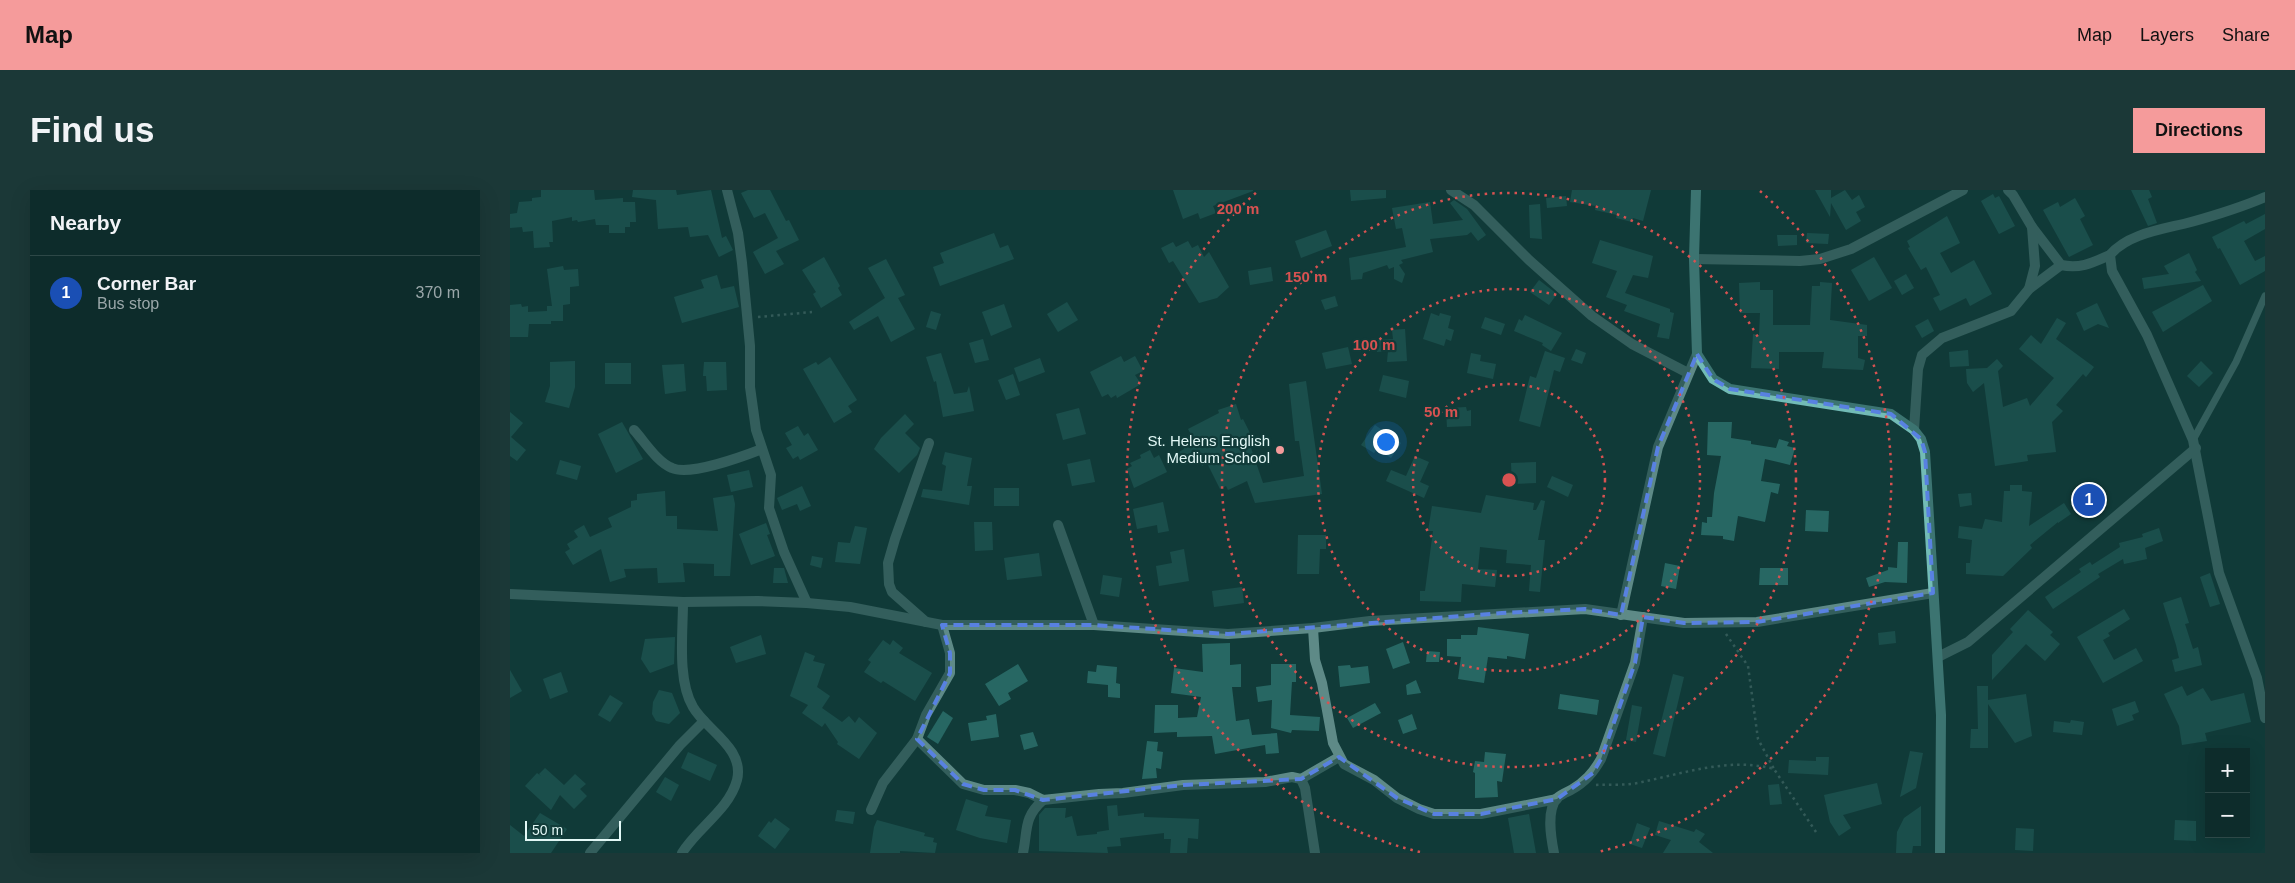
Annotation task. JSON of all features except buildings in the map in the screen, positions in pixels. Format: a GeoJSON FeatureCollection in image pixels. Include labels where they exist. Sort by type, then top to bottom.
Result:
{"type":"FeatureCollection","features":[{"type":"Feature","properties":{"kind":"main road"},"geometry":{"type":"LineString","coordinates":[[1696,190],[1694,259],[1697,354],[1713,379],[1730,390],[1891,414],[1914,430],[1921,439],[1925,452],[1941,715],[1940,853]]}},
{"type":"Feature","properties":{"kind":"street"},"geometry":{"type":"LineString","coordinates":[[727,190],[740,248],[750,346],[750,387],[756,430],[771,475],[769,508],[784,552],[807,603]]}},
{"type":"Feature","properties":{"kind":"street"},"geometry":{"type":"LineString","coordinates":[[1451,190],[1474,205],[1529,260],[1592,316],[1632,344],[1688,373]]}},
{"type":"Feature","properties":{"kind":"street"},"geometry":{"type":"LineString","coordinates":[[1694,259],[1820,259],[1850,249],[1963,190]]}},
{"type":"Feature","properties":{"kind":"street"},"geometry":{"type":"LineString","coordinates":[[2012,192],[2032,227],[2061,265],[2075,268],[2090,265],[2110,255],[2114,250],[2132,240],[2193,222],[2265,197]]}},
{"type":"Feature","properties":{"kind":"street"},"geometry":{"type":"LineString","coordinates":[[2029,289],[2035,266],[2032,227]]}},
{"type":"Feature","properties":{"kind":"street"},"geometry":{"type":"LineString","coordinates":[[2110,255],[2112,272],[2147,335],[2194,444],[2219,573],[2257,678],[2265,718]]}},
{"type":"Feature","properties":{"kind":"street"},"geometry":{"type":"LineString","coordinates":[[1914,430],[1918,369],[1922,355],[1942,338],[2011,311],[2029,289],[2061,265]]}},
{"type":"Feature","properties":{"kind":"street"},"geometry":{"type":"LineString","coordinates":[[1621,615],[1658,447],[1697,354]]}},
{"type":"Feature","properties":{"kind":"street"},"geometry":{"type":"LineString","coordinates":[[634,430],[666,465],[674,469],[687,470],[714,464],[762,449]]}},
{"type":"Feature","properties":{"kind":"street"},"geometry":{"type":"LineString","coordinates":[[927,622],[892,592],[889,584],[888,563],[929,444]]}},
{"type":"Feature","properties":{"kind":"street"},"geometry":{"type":"LineString","coordinates":[[1938,657],[1968,642],[2194,444]]}},
{"type":"Feature","properties":{"kind":"street"},"geometry":{"type":"LineString","coordinates":[[1058,525],[1094,625]]}},
{"type":"Feature","properties":{"kind":"street"},"geometry":{"type":"LineString","coordinates":[[510,594],[683,602],[758,601],[807,603],[850,607],[942,625],[1094,625],[1228,634],[1313,628],[1370,621],[1502,612],[1585,609],[1684,623],[1757,622],[1933,593]]}},
{"type":"Feature","properties":{"kind":"street"},"geometry":{"type":"LineString","coordinates":[[682,853],[728,797],[737,780],[737,765],[730,751],[720,736],[694,709],[687,696],[684,682],[683,602]]}},
{"type":"Feature","properties":{"kind":"street"},"geometry":{"type":"LineString","coordinates":[[1313,628],[1315,660],[1322,683],[1333,742],[1344,764],[1374,780],[1397,798],[1419,809],[1434,814],[1481,814],[1557,799],[1580,785],[1593,774],[1608,740],[1635,663],[1643,617]]}},
{"type":"Feature","properties":{"kind":"street"},"geometry":{"type":"LineString","coordinates":[[871,810],[883,783],[917,739],[926,715],[950,674],[950,653],[942,625]]}},
{"type":"Feature","properties":{"kind":"street"},"geometry":{"type":"LineString","coordinates":[[590,853],[680,744],[704,721]]}},
{"type":"Feature","properties":{"kind":"street"},"geometry":{"type":"LineString","coordinates":[[917,739],[963,784],[984,790],[1015,790],[1029,793],[1042,800],[1123,793],[1183,785],[1301,779],[1339,757]]}},
{"type":"Feature","properties":{"kind":"street"},"geometry":{"type":"LineString","coordinates":[[1301,779],[1305,788],[1314,853]]}},
{"type":"Feature","properties":{"kind":"street"},"geometry":{"type":"LineString","coordinates":[[1554,853],[1550,832],[1552,810],[1557,799]]}},
{"type":"Feature","properties":{"kind":"street"},"geometry":{"type":"LineString","coordinates":[[1023,853],[1026,824],[1035,807],[1042,800]]}},
{"type":"Feature","properties":{"kind":"lane"},"geometry":{"type":"LineString","coordinates":[[2194,444],[2236,362],[2265,296]]}},
{"type":"Feature","properties":{"kind":"path"},"geometry":{"type":"LineString","coordinates":[[746,318],[812,312]]}},
{"type":"Feature","properties":{"kind":"path"},"geometry":{"type":"LineString","coordinates":[[1717,622],[1748,666],[1758,739],[1774,769],[1816,832]]}},
{"type":"Feature","properties":{"kind":"path"},"geometry":{"type":"LineString","coordinates":[[1580,785],[1641,783],[1683,771],[1720,766],[1757,764],[1774,769]]}},
{"type":"Feature","properties":{"kind":"highlighted area"},"geometry":{"type":"Polygon","coordinates":[[[1697,354],[1713,379],[1730,389],[1891,414],[1921,439],[1925,452],[1933,593],[1757,622],[1684,623],[1643,617],[1635,663],[1601,759],[1593,773],[1557,799],[1481,814],[1434,814],[1397,798],[1339,757],[1301,779],[1183,785],[1043,800],[1015,790],[984,790],[963,784],[917,739],[950,673],[950,653],[942,625],[1094,625],[1228,634],[1502,613],[1585,609],[1621,615],[1658,447],[1697,354]]]}},
{"type":"Feature","properties":{"kind":"place","name":"St. Helens English Medium School"},"geometry":{"type":"Point","coordinates":[1280,450]}},
{"type":"Feature","properties":{"kind":"place","name":"Corner Bar"},"geometry":{"type":"Point","coordinates":[2089,500]}}]}
